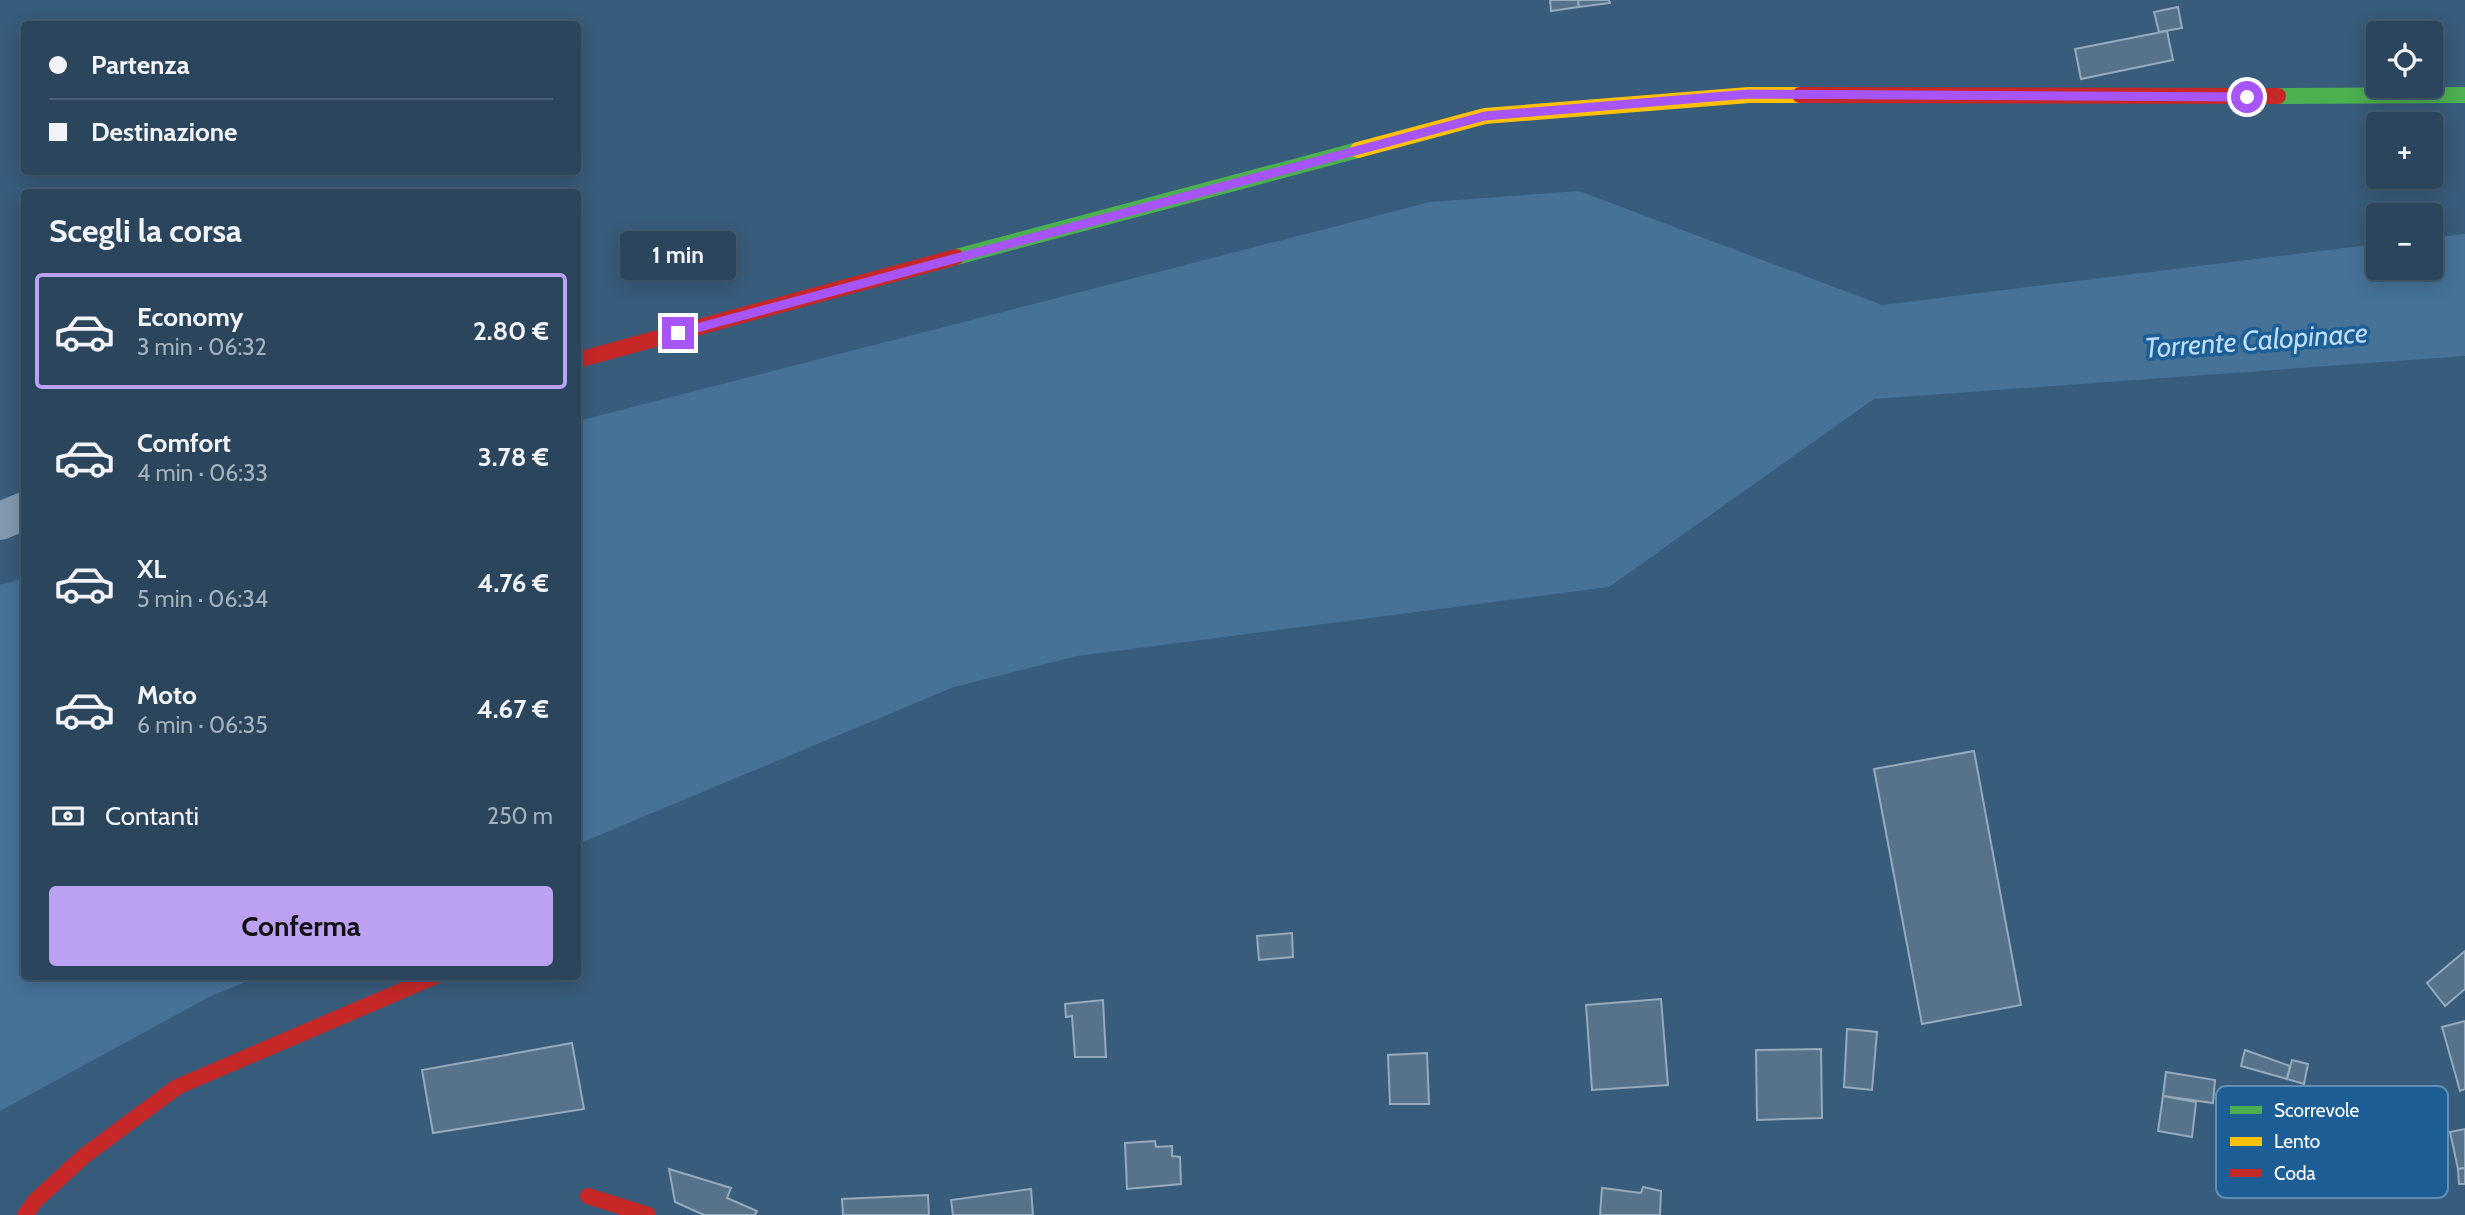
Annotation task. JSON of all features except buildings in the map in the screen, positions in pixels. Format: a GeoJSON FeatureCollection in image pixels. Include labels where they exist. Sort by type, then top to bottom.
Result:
{"type":"FeatureCollection","features":[{"type":"Feature","properties":{"kind":"street"},"geometry":{"type":"LineString","coordinates":[[581,359],[1485,116],[1749,94],[2110,97],[2465,95]]}},
{"type":"Feature","properties":{"kind":"street"},"geometry":{"type":"LineString","coordinates":[[0,521],[21,512]]}},
{"type":"Feature","properties":{"kind":"street"},"geometry":{"type":"LineString","coordinates":[[25,1215],[35,1201],[84,1156],[177,1087],[427,980]]}},
{"type":"Feature","properties":{"kind":"street"},"geometry":{"type":"LineString","coordinates":[[588,1196],[648,1215]]}},
{"type":"Feature","properties":{"kind":"water","name":"Torrente Calopinace"},"geometry":{"type":"Polygon","coordinates":[[[1579,191],[1882,305],[2366,245],[2366,280],[2443,280],[2443,237],[2465,234],[2465,356],[1874,399],[1609,587],[1077,656],[954,687],[581,843],[581,420],[1430,202],[1579,191]]]}},
{"type":"Feature","properties":{"kind":"water"},"geometry":{"type":"Polygon","coordinates":[[[21,579],[21,980],[251,980],[209,997],[0,1111],[0,585],[21,579]]]}},
{"type":"Feature","properties":{"kind":"traffic: fast"},"geometry":{"type":"LineString","coordinates":[[2278,96],[2465,95]]}},
{"type":"Feature","properties":{"kind":"traffic: fast"},"geometry":{"type":"LineString","coordinates":[[956,257],[1358,150]]}},
{"type":"Feature","properties":{"kind":"traffic: slow"},"geometry":{"type":"LineString","coordinates":[[1358,150],[1485,116],[1749,95],[1800,95]]}},
{"type":"Feature","properties":{"kind":"traffic: jam"},"geometry":{"type":"LineString","coordinates":[[1800,95],[2278,96]]}},
{"type":"Feature","properties":{"kind":"traffic: jam"},"geometry":{"type":"LineString","coordinates":[[581,359],[956,257]]}},
{"type":"Feature","properties":{"kind":"traffic: jam"},"geometry":{"type":"LineString","coordinates":[[25,1215],[35,1201],[84,1156],[177,1087],[427,980]]}},
{"type":"Feature","properties":{"kind":"traffic: jam"},"geometry":{"type":"LineString","coordinates":[[588,1196],[648,1215]]}},
{"type":"Feature","properties":{"kind":"route"},"geometry":{"type":"LineString","coordinates":[[678,333],[1485,116],[1749,94],[2247,97]]}}]}
